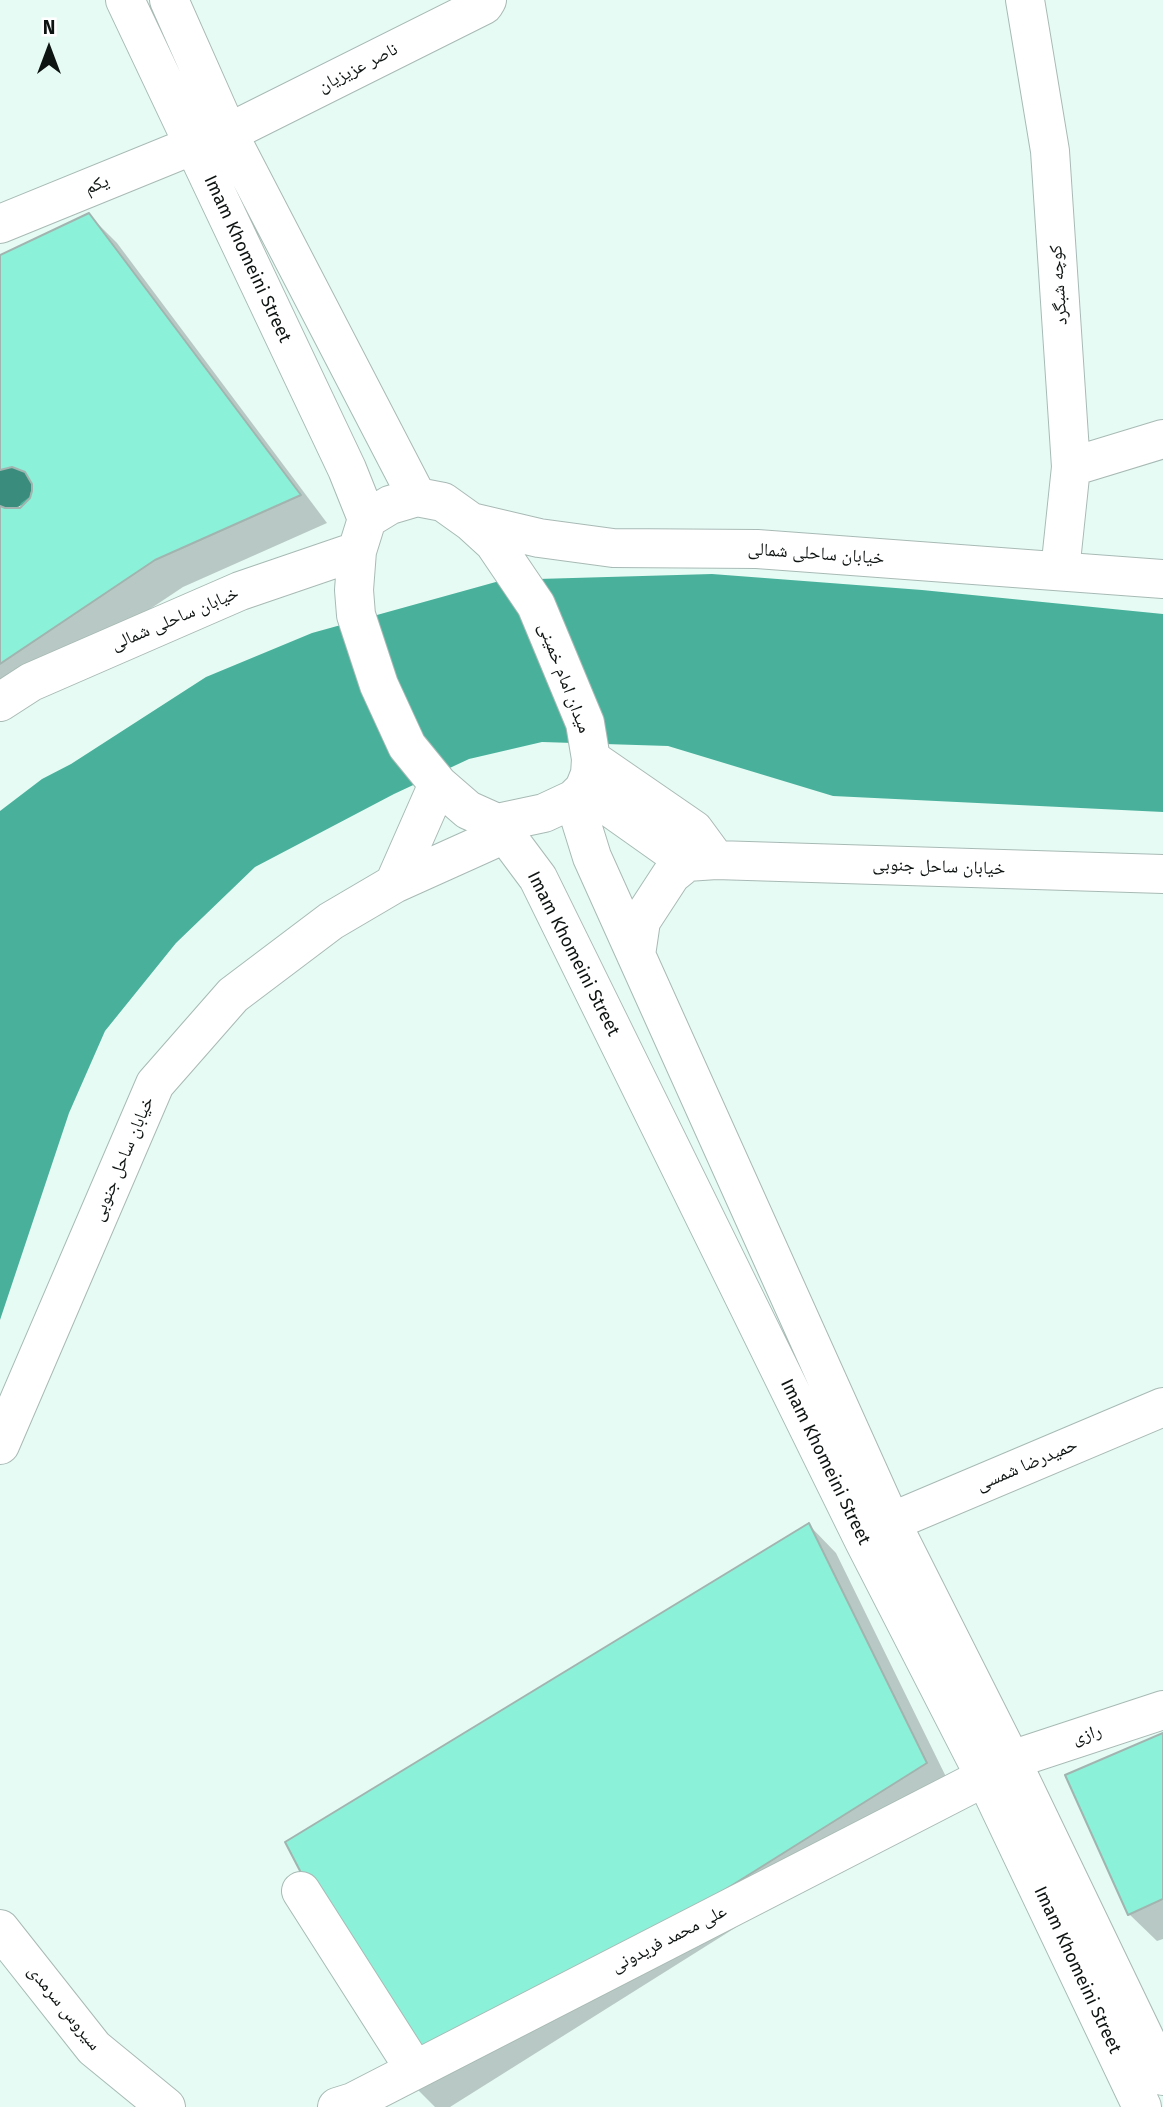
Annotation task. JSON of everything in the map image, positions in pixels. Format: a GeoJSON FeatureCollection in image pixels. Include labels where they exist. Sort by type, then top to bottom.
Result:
{"type":"FeatureCollection","features":[{"type":"Feature","properties":{"kind":"main road","name":"Imam Khomeini Street"},"geometry":{"type":"LineString","coordinates":[[125,0],[211,139],[417,497]]}},
{"type":"Feature","properties":{"kind":"main road","name":"Imam Khomeini Street"},"geometry":{"type":"LineString","coordinates":[[169,0],[211,139],[347,469],[362,535]]}},
{"type":"Feature","properties":{"kind":"main road","name":"ناصر عزیزیان"},"geometry":{"type":"LineString","coordinates":[[211,139],[484,5],[487,0]]}},
{"type":"Feature","properties":{"kind":"main road","name":"کوچه شبگرد"},"geometry":{"type":"LineString","coordinates":[[1025,0],[1050,151],[1070,467],[1060,571]]}},
{"type":"Feature","properties":{"kind":"main road","name":"یکم"},"geometry":{"type":"LineString","coordinates":[[0,224],[211,139]]}},
{"type":"Feature","properties":{"kind":"main road"},"geometry":{"type":"LineString","coordinates":[[1070,467],[1163,439]]}},
{"type":"Feature","properties":{"kind":"main road"},"geometry":{"type":"LineString","coordinates":[[417,497],[390,505],[362,535],[354,590],[356,615],[379,685],[407,746],[437,782],[468,810],[501,829],[544,813],[584,773],[694,830],[701,861],[671,875],[641,921],[636,955]]}},
{"type":"Feature","properties":{"kind":"main road","name":"میدان امام خمینی"},"geometry":{"type":"LineString","coordinates":[[417,497],[443,502],[483,532],[536,605],[585,723],[584,773]]}},
{"type":"Feature","properties":{"kind":"main road","name":"خیابان ساحلی شمالی"},"geometry":{"type":"LineString","coordinates":[[483,532],[613,548],[757,549],[1163,579]]}},
{"type":"Feature","properties":{"kind":"main road","name":"خیابان ساحلی شمالی"},"geometry":{"type":"LineString","coordinates":[[0,702],[31,682],[362,535]]}},
{"type":"Feature","properties":{"kind":"main road","name":"Imam Khomeini Street"},"geometry":{"type":"LineString","coordinates":[[584,773],[592,857],[891,1522],[1142,2107]]}},
{"type":"Feature","properties":{"kind":"main road"},"geometry":{"type":"LineString","coordinates":[[394,884],[437,782]]}},
{"type":"Feature","properties":{"kind":"main road","name":"Imam Khomeini Street"},"geometry":{"type":"LineString","coordinates":[[501,829],[538,878],[864,1541],[998,1768],[1163,2076]]}},
{"type":"Feature","properties":{"kind":"main road","name":"خیابان ساحل جنوبی"},"geometry":{"type":"LineString","coordinates":[[0,1445],[155,1084],[233,995],[331,921],[394,884],[501,829]]}},
{"type":"Feature","properties":{"kind":"main road","name":"خیابان ساحل جنوبی"},"geometry":{"type":"LineString","coordinates":[[701,861],[1163,874]]}},
{"type":"Feature","properties":{"kind":"main road","name":"حمیدرضا شمسی"},"geometry":{"type":"LineString","coordinates":[[891,1522],[1163,1407]]}},
{"type":"Feature","properties":{"kind":"main road","name":"رازی"},"geometry":{"type":"LineString","coordinates":[[998,1768],[1163,1710]]}},
{"type":"Feature","properties":{"kind":"main road","name":"علی محمد فریدونی"},"geometry":{"type":"LineString","coordinates":[[348,2105],[998,1768]]}},
{"type":"Feature","properties":{"kind":"main road"},"geometry":{"type":"LineString","coordinates":[[301,1891],[415,2070]]}},
{"type":"Feature","properties":{"kind":"main road","name":"سیروس سرمدی"},"geometry":{"type":"LineString","coordinates":[[0,1928],[94,2048],[166,2107]]}},
{"type":"Feature","properties":{"kind":"shaded area"},"geometry":{"type":"Polygon","coordinates":[[[12,467],[25,472],[32,484],[30,498],[25,504],[12,509],[0,506],[0,470],[12,467]]]}},
{"type":"Feature","properties":{"kind":"shaded area"},"geometry":{"type":"Polygon","coordinates":[[[712,574],[922,590],[1163,614],[1163,812],[833,796],[668,746],[542,742],[469,759],[394,794],[255,867],[176,943],[105,1031],[69,1113],[0,1320],[0,811],[42,779],[71,764],[206,677],[312,633],[503,580],[712,574]]]}},
{"type":"Feature","properties":{"kind":"building"},"geometry":{"type":"Polygon","coordinates":[[[89,213],[301,495],[155,560],[0,664],[0,506],[20,508],[30,498],[32,484],[25,472],[12,467],[0,470],[0,255],[89,213]]]}},
{"type":"Feature","properties":{"kind":"building"},"geometry":{"type":"Polygon","coordinates":[[[809,1523],[927,1763],[412,2086],[285,1842],[809,1523]]]}},
{"type":"Feature","properties":{"kind":"building"},"geometry":{"type":"Polygon","coordinates":[[[1163,1733],[1163,1899],[1128,1915],[1065,1775],[1163,1733]]]}}]}
